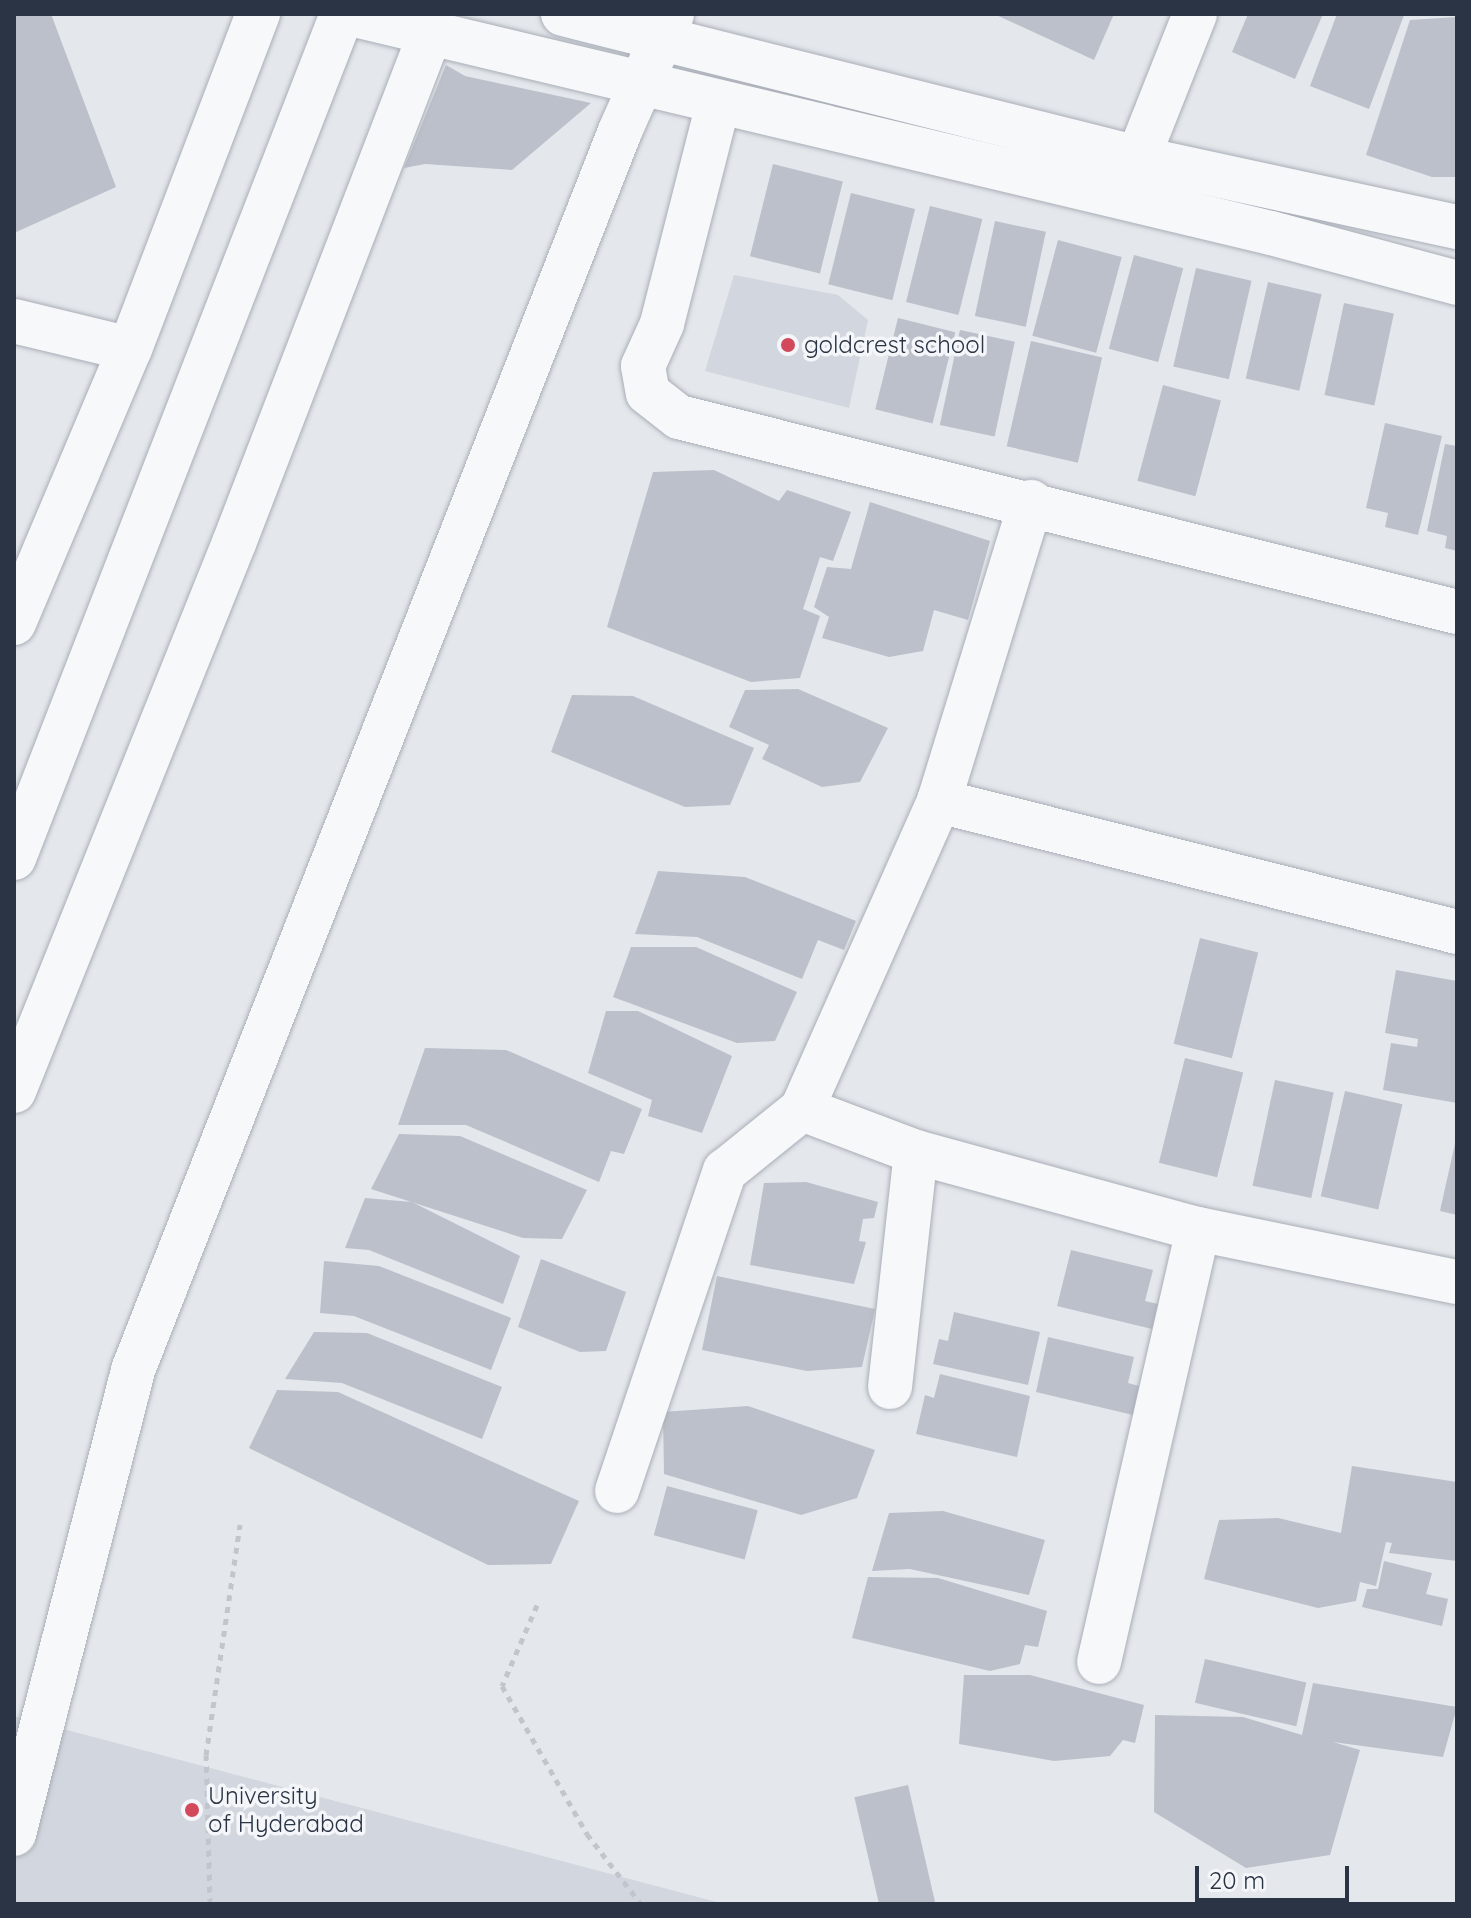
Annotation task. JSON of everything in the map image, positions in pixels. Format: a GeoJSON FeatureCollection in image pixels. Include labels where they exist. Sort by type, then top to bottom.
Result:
{"type":"FeatureCollection","features":[{"type":"Feature","properties":{"kind":"street"},"geometry":{"type":"LineString","coordinates":[[14,623],[130,349],[258,14]]}},
{"type":"Feature","properties":{"kind":"street"},"geometry":{"type":"LineString","coordinates":[[14,858],[342,14]]}},
{"type":"Feature","properties":{"kind":"street"},"geometry":{"type":"LineString","coordinates":[[351,14],[718,104],[1271,233],[1457,283]]}},
{"type":"Feature","properties":{"kind":"street"},"geometry":{"type":"LineString","coordinates":[[563,14],[667,26],[1138,158],[1457,227]]}},
{"type":"Feature","properties":{"kind":"street"},"geometry":{"type":"LineString","coordinates":[[1138,158],[1195,14]]}},
{"type":"Feature","properties":{"kind":"street"},"geometry":{"type":"LineString","coordinates":[[14,1834],[133,1370],[667,26]]}},
{"type":"Feature","properties":{"kind":"street"},"geometry":{"type":"LineString","coordinates":[[14,1091],[234,543],[430,34]]}},
{"type":"Feature","properties":{"kind":"street"},"geometry":{"type":"LineString","coordinates":[[718,104],[662,324],[643,366],[648,393],[679,417],[1031,502],[1457,612]]}},
{"type":"Feature","properties":{"kind":"street"},"geometry":{"type":"LineString","coordinates":[[14,321],[130,349]]}},
{"type":"Feature","properties":{"kind":"street"},"geometry":{"type":"LineString","coordinates":[[617,1491],[725,1171],[802,1109],[939,801],[1031,502]]}},
{"type":"Feature","properties":{"kind":"street"},"geometry":{"type":"LineString","coordinates":[[939,801],[1457,932]]}},
{"type":"Feature","properties":{"kind":"street"},"geometry":{"type":"LineString","coordinates":[[802,1109],[916,1152],[1198,1229],[1457,1282]]}},
{"type":"Feature","properties":{"kind":"street"},"geometry":{"type":"LineString","coordinates":[[890,1387],[916,1152]]}},
{"type":"Feature","properties":{"kind":"street"},"geometry":{"type":"LineString","coordinates":[[1099,1662],[1198,1229]]}},
{"type":"Feature","properties":{"kind":"path"},"geometry":{"type":"LineString","coordinates":[[210,1904],[206,1755],[240,1524]]}},
{"type":"Feature","properties":{"kind":"path"},"geometry":{"type":"LineString","coordinates":[[537,1605],[502,1686],[587,1834],[641,1904]]}},
{"type":"Feature","properties":{"kind":"shaded area","name":"goldcrest school"},"geometry":{"type":"Polygon","coordinates":[[[734,275],[838,295],[868,320],[849,408],[705,371],[734,275]]]}},
{"type":"Feature","properties":{"kind":"shaded area","name":"University of Hyderabad"},"geometry":{"type":"Polygon","coordinates":[[[14,1716],[724,1904],[14,1904],[14,1716]]]}},
{"type":"Feature","properties":{"kind":"building"},"geometry":{"type":"Polygon","coordinates":[[[14,14],[51,14],[116,187],[14,233],[14,14]]]}},
{"type":"Feature","properties":{"kind":"building"},"geometry":{"type":"Polygon","coordinates":[[[994,14],[1114,14],[1094,60],[994,14]]]}},
{"type":"Feature","properties":{"kind":"building"},"geometry":{"type":"Polygon","coordinates":[[[1248,14],[1323,14],[1295,79],[1232,52],[1248,14]]]}},
{"type":"Feature","properties":{"kind":"building"},"geometry":{"type":"Polygon","coordinates":[[[1337,14],[1404,15],[1369,109],[1310,86],[1337,14]]]}},
{"type":"Feature","properties":{"kind":"building"},"geometry":{"type":"Polygon","coordinates":[[[1457,17],[1457,177],[1432,177],[1366,155],[1410,20],[1457,17]]]}},
{"type":"Feature","properties":{"kind":"building"},"geometry":{"type":"Polygon","coordinates":[[[446,65],[465,76],[591,103],[512,170],[425,164],[404,168],[446,65]]]}},
{"type":"Feature","properties":{"kind":"building"},"geometry":{"type":"Polygon","coordinates":[[[773,164],[843,181],[820,274],[750,256],[773,164]]]}},
{"type":"Feature","properties":{"kind":"building"},"geometry":{"type":"Polygon","coordinates":[[[851,193],[915,209],[892,300],[828,284],[851,193]]]}},
{"type":"Feature","properties":{"kind":"building"},"geometry":{"type":"Polygon","coordinates":[[[930,206],[982,219],[958,315],[906,302],[930,206]]]}},
{"type":"Feature","properties":{"kind":"building"},"geometry":{"type":"Polygon","coordinates":[[[995,221],[1046,232],[1026,327],[975,316],[995,221]]]}},
{"type":"Feature","properties":{"kind":"building"},"geometry":{"type":"Polygon","coordinates":[[[1058,240],[1122,257],[1096,353],[1032,336],[1058,240]]]}},
{"type":"Feature","properties":{"kind":"building"},"geometry":{"type":"Polygon","coordinates":[[[1134,255],[1183,268],[1158,362],[1109,349],[1134,255]]]}},
{"type":"Feature","properties":{"kind":"building"},"geometry":{"type":"Polygon","coordinates":[[[1196,268],[1252,281],[1229,379],[1173,366],[1196,268]]]}},
{"type":"Feature","properties":{"kind":"building"},"geometry":{"type":"Polygon","coordinates":[[[1268,282],[1322,294],[1299,391],[1246,378],[1268,282]]]}},
{"type":"Feature","properties":{"kind":"building"},"geometry":{"type":"Polygon","coordinates":[[[1344,303],[1394,314],[1374,406],[1324,395],[1344,303]]]}},
{"type":"Feature","properties":{"kind":"building"},"geometry":{"type":"Polygon","coordinates":[[[898,318],[955,332],[933,423],[875,409],[898,318]]]}},
{"type":"Feature","properties":{"kind":"building"},"geometry":{"type":"Polygon","coordinates":[[[960,330],[1015,342],[995,437],[940,425],[960,330]]]}},
{"type":"Feature","properties":{"kind":"building"},"geometry":{"type":"Polygon","coordinates":[[[1031,341],[1102,357],[1078,463],[1007,446],[1031,341]]]}},
{"type":"Feature","properties":{"kind":"building"},"geometry":{"type":"Polygon","coordinates":[[[1163,385],[1221,401],[1195,496],[1137,481],[1163,385]]]}},
{"type":"Feature","properties":{"kind":"building"},"geometry":{"type":"Polygon","coordinates":[[[1385,423],[1442,436],[1418,535],[1385,527],[1388,513],[1366,508],[1385,423]]]}},
{"type":"Feature","properties":{"kind":"building"},"geometry":{"type":"Polygon","coordinates":[[[1445,444],[1457,446],[1457,551],[1445,548],[1447,536],[1427,531],[1445,444]]]}},
{"type":"Feature","properties":{"kind":"building"},"geometry":{"type":"Polygon","coordinates":[[[714,470],[779,501],[787,490],[851,512],[833,561],[820,557],[803,609],[820,616],[800,678],[751,682],[607,627],[653,472],[714,470]]]}},
{"type":"Feature","properties":{"kind":"building"},"geometry":{"type":"Polygon","coordinates":[[[870,502],[990,541],[968,620],[934,610],[923,651],[889,657],[822,638],[829,617],[814,607],[827,567],[851,569],[870,502]]]}},
{"type":"Feature","properties":{"kind":"building"},"geometry":{"type":"Polygon","coordinates":[[[798,689],[888,728],[860,782],[822,787],[762,759],[769,745],[729,727],[745,690],[798,689]]]}},
{"type":"Feature","properties":{"kind":"building"},"geometry":{"type":"Polygon","coordinates":[[[572,695],[633,696],[754,748],[730,805],[685,807],[551,752],[572,695]]]}},
{"type":"Feature","properties":{"kind":"building"},"geometry":{"type":"Polygon","coordinates":[[[658,871],[745,877],[856,921],[844,950],[818,940],[802,979],[697,937],[635,934],[658,871]]]}},
{"type":"Feature","properties":{"kind":"building"},"geometry":{"type":"Polygon","coordinates":[[[1200,938],[1258,953],[1232,1058],[1174,1044],[1200,938]]]}},
{"type":"Feature","properties":{"kind":"building"},"geometry":{"type":"Polygon","coordinates":[[[631,947],[696,947],[797,992],[775,1041],[737,1043],[613,997],[631,947]]]}},
{"type":"Feature","properties":{"kind":"building"},"geometry":{"type":"Polygon","coordinates":[[[1396,970],[1457,981],[1457,1103],[1383,1090],[1391,1043],[1417,1047],[1418,1039],[1385,1033],[1396,970]]]}},
{"type":"Feature","properties":{"kind":"building"},"geometry":{"type":"Polygon","coordinates":[[[606,1011],[638,1011],[732,1056],[702,1133],[648,1116],[652,1100],[588,1073],[606,1011]]]}},
{"type":"Feature","properties":{"kind":"building"},"geometry":{"type":"Polygon","coordinates":[[[425,1048],[506,1050],[642,1109],[624,1154],[611,1151],[599,1182],[466,1125],[398,1125],[425,1048]]]}},
{"type":"Feature","properties":{"kind":"building"},"geometry":{"type":"Polygon","coordinates":[[[1185,1058],[1243,1073],[1217,1177],[1159,1163],[1185,1058]]]}},
{"type":"Feature","properties":{"kind":"building"},"geometry":{"type":"Polygon","coordinates":[[[1275,1080],[1334,1092],[1311,1198],[1253,1186],[1275,1080]]]}},
{"type":"Feature","properties":{"kind":"building"},"geometry":{"type":"Polygon","coordinates":[[[1345,1091],[1402,1104],[1378,1210],[1321,1196],[1345,1091]]]}},
{"type":"Feature","properties":{"kind":"building"},"geometry":{"type":"Polygon","coordinates":[[[399,1134],[460,1136],[587,1190],[562,1239],[523,1238],[371,1189],[399,1134]]]}},
{"type":"Feature","properties":{"kind":"building"},"geometry":{"type":"Polygon","coordinates":[[[1457,1139],[1457,1215],[1440,1211],[1457,1139]]]}},
{"type":"Feature","properties":{"kind":"building"},"geometry":{"type":"Polygon","coordinates":[[[806,1182],[878,1202],[874,1218],[863,1219],[859,1241],[866,1242],[854,1284],[750,1265],[764,1183],[806,1182]]]}},
{"type":"Feature","properties":{"kind":"building"},"geometry":{"type":"Polygon","coordinates":[[[365,1198],[412,1202],[520,1256],[503,1304],[369,1250],[345,1248],[365,1198]]]}},
{"type":"Feature","properties":{"kind":"building"},"geometry":{"type":"Polygon","coordinates":[[[1071,1250],[1153,1270],[1145,1301],[1158,1304],[1152,1329],[1057,1306],[1071,1250]]]}},
{"type":"Feature","properties":{"kind":"building"},"geometry":{"type":"Polygon","coordinates":[[[541,1259],[626,1292],[606,1351],[580,1352],[518,1327],[541,1259]]]}},
{"type":"Feature","properties":{"kind":"building"},"geometry":{"type":"Polygon","coordinates":[[[324,1261],[379,1266],[511,1318],[491,1370],[354,1316],[320,1313],[324,1261]]]}},
{"type":"Feature","properties":{"kind":"building"},"geometry":{"type":"Polygon","coordinates":[[[717,1276],[875,1309],[862,1367],[807,1371],[702,1350],[717,1276]]]}},
{"type":"Feature","properties":{"kind":"building"},"geometry":{"type":"Polygon","coordinates":[[[954,1312],[1040,1332],[1028,1385],[933,1364],[939,1339],[948,1341],[954,1312]]]}},
{"type":"Feature","properties":{"kind":"building"},"geometry":{"type":"Polygon","coordinates":[[[314,1332],[367,1333],[502,1387],[482,1439],[342,1383],[285,1379],[314,1332]]]}},
{"type":"Feature","properties":{"kind":"building"},"geometry":{"type":"Polygon","coordinates":[[[1048,1337],[1134,1357],[1128,1383],[1139,1386],[1133,1415],[1036,1392],[1048,1337]]]}},
{"type":"Feature","properties":{"kind":"building"},"geometry":{"type":"Polygon","coordinates":[[[940,1374],[1030,1396],[1017,1457],[916,1434],[925,1395],[934,1398],[940,1374]]]}},
{"type":"Feature","properties":{"kind":"building"},"geometry":{"type":"Polygon","coordinates":[[[277,1390],[338,1392],[579,1501],[551,1564],[488,1565],[249,1448],[277,1390]]]}},
{"type":"Feature","properties":{"kind":"building"},"geometry":{"type":"Polygon","coordinates":[[[748,1406],[875,1450],[857,1498],[801,1515],[664,1474],[663,1412],[748,1406]]]}},
{"type":"Feature","properties":{"kind":"building"},"geometry":{"type":"Polygon","coordinates":[[[1352,1466],[1457,1482],[1457,1561],[1389,1553],[1392,1543],[1386,1542],[1376,1586],[1360,1582],[1356,1601],[1318,1608],[1204,1579],[1219,1520],[1278,1518],[1341,1533],[1352,1466]]]}},
{"type":"Feature","properties":{"kind":"building"},"geometry":{"type":"Polygon","coordinates":[[[667,1486],[758,1510],[745,1560],[654,1535],[667,1486]]]}},
{"type":"Feature","properties":{"kind":"building"},"geometry":{"type":"Polygon","coordinates":[[[943,1511],[1045,1540],[1029,1595],[910,1569],[872,1571],[889,1513],[943,1511]]]}},
{"type":"Feature","properties":{"kind":"building"},"geometry":{"type":"Polygon","coordinates":[[[1384,1561],[1432,1573],[1426,1594],[1448,1599],[1442,1626],[1362,1607],[1367,1589],[1378,1589],[1384,1561]]]}},
{"type":"Feature","properties":{"kind":"building"},"geometry":{"type":"Polygon","coordinates":[[[868,1577],[938,1578],[1047,1611],[1038,1647],[1025,1645],[1020,1664],[990,1671],[852,1638],[868,1577]]]}},
{"type":"Feature","properties":{"kind":"building"},"geometry":{"type":"Polygon","coordinates":[[[1205,1659],[1306,1682],[1296,1726],[1195,1703],[1205,1659]]]}},
{"type":"Feature","properties":{"kind":"building"},"geometry":{"type":"Polygon","coordinates":[[[964,1675],[1030,1675],[1144,1705],[1135,1743],[1123,1740],[1110,1756],[1054,1761],[959,1744],[964,1675]]]}},
{"type":"Feature","properties":{"kind":"building"},"geometry":{"type":"Polygon","coordinates":[[[1313,1683],[1457,1707],[1443,1757],[1333,1742],[1360,1750],[1330,1855],[1246,1868],[1154,1812],[1155,1715],[1243,1717],[1302,1735],[1313,1683]]]}},
{"type":"Feature","properties":{"kind":"building"},"geometry":{"type":"Polygon","coordinates":[[[908,1785],[935,1904],[879,1904],[854,1797],[908,1785]]]}},
{"type":"Feature","properties":{"kind":"place","name":"goldcrest school"},"geometry":{"type":"Point","coordinates":[788,345]}},
{"type":"Feature","properties":{"kind":"place","name":"University of Hyderabad"},"geometry":{"type":"Point","coordinates":[192,1810]}}]}
